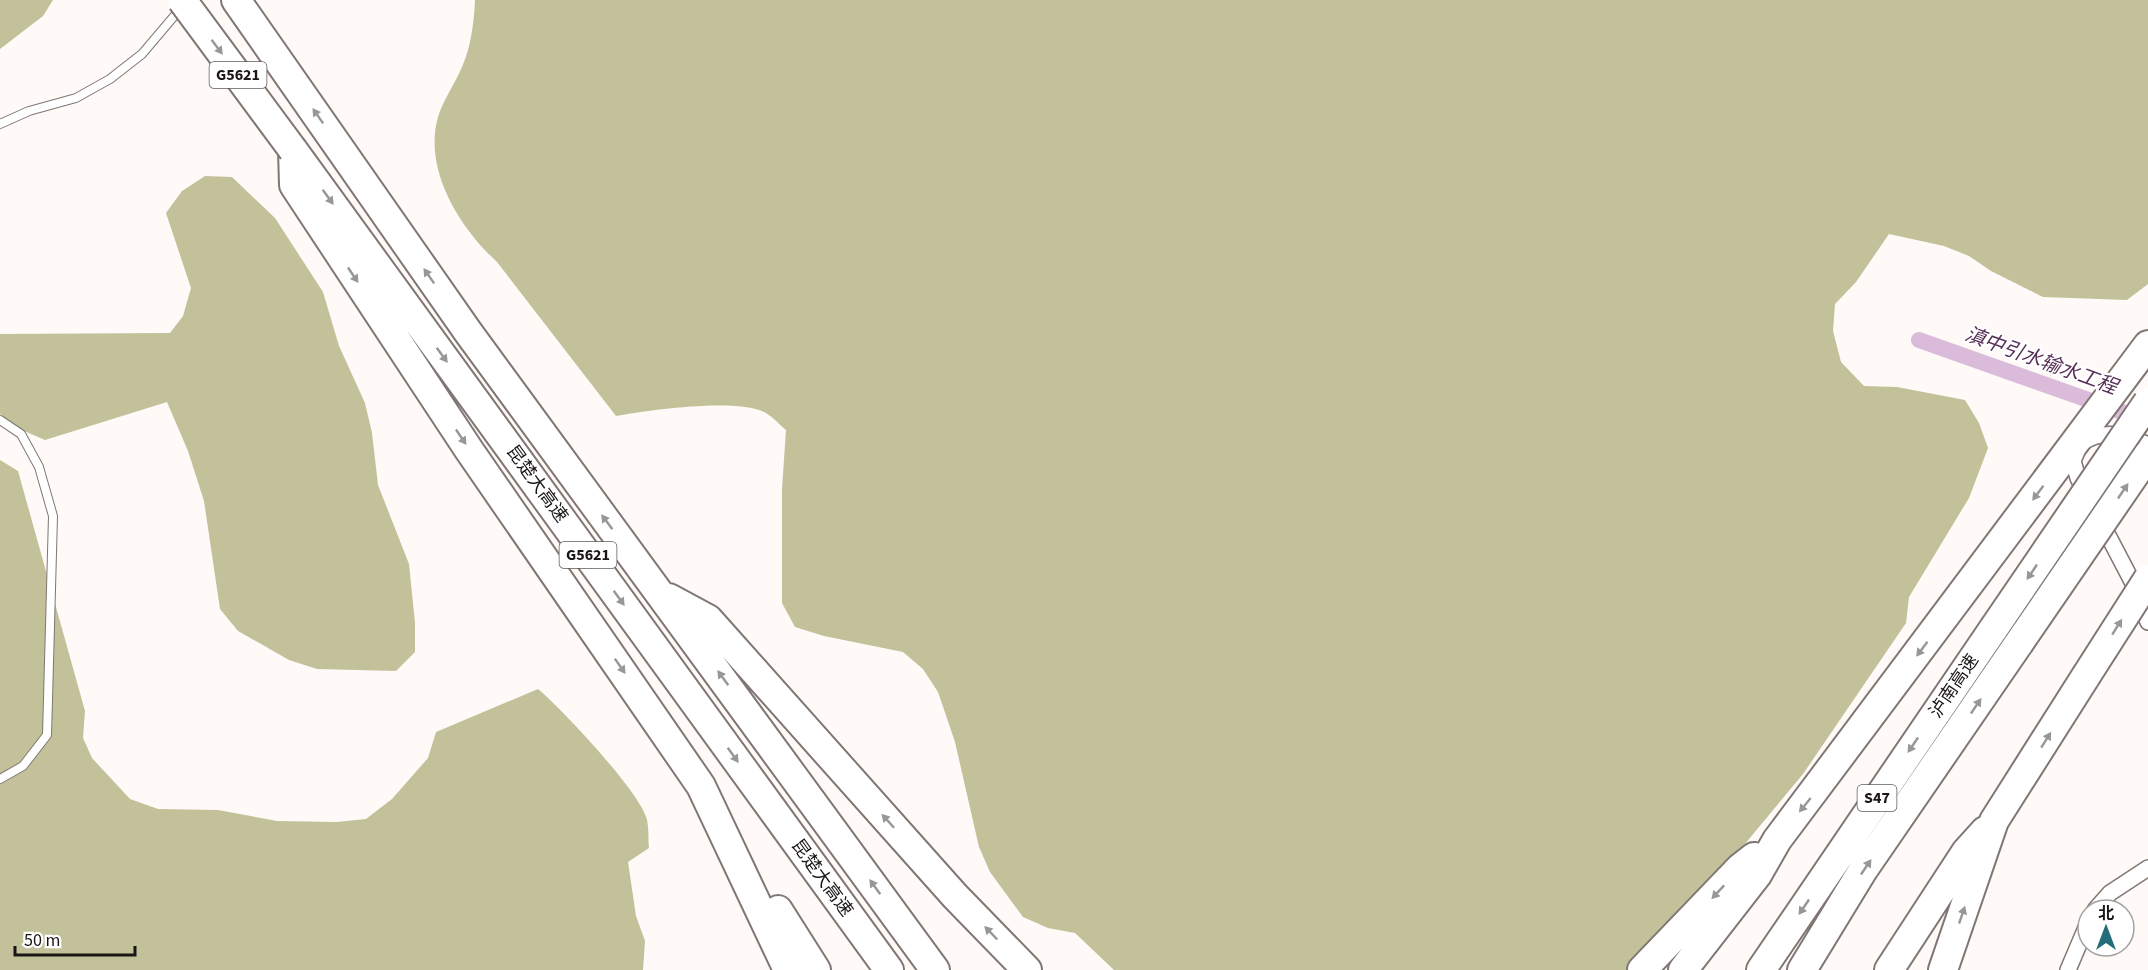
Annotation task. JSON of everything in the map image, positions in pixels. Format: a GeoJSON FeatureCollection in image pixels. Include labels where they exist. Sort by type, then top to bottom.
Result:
{"type":"FeatureCollection","features":[{"type":"Feature","properties":{"kind":"highway","name":"昆楚大高速"},"geometry":{"type":"LineString","coordinates":[[182,0],[294,150],[886,965]]}},
{"type":"Feature","properties":{"kind":"highway","name":"昆楚大高速"},"geometry":{"type":"LineString","coordinates":[[236,0],[549,443],[662,594],[934,970]]}},
{"type":"Feature","properties":{"kind":"highway"},"geometry":{"type":"LineString","coordinates":[[294,150],[294,185],[470,450],[700,786],[816,970]]}},
{"type":"Feature","properties":{"kind":"highway"},"geometry":{"type":"LineString","coordinates":[[1683,970],[1757,875],[1777,840],[2148,345]]}},
{"type":"Feature","properties":{"kind":"highway","name":"泸南高速"},"geometry":{"type":"LineString","coordinates":[[1761,970],[2148,402]]}},
{"type":"Feature","properties":{"kind":"highway","name":"泸南高速"},"geometry":{"type":"LineString","coordinates":[[1802,970],[1863,870],[2148,455]]}},
{"type":"Feature","properties":{"kind":"highway"},"geometry":{"type":"LineString","coordinates":[[1889,970],[1966,852],[1994,821],[2148,579]]}},
{"type":"Feature","properties":{"kind":"highway"},"geometry":{"type":"LineString","coordinates":[[662,594],[708,618],[955,896],[1027,970]]}},
{"type":"Feature","properties":{"kind":"highway"},"geometry":{"type":"LineString","coordinates":[[700,786],[788,970]]}},
{"type":"Feature","properties":{"kind":"highway"},"geometry":{"type":"LineString","coordinates":[[1943,970],[1994,821]]}},
{"type":"Feature","properties":{"kind":"highway"},"geometry":{"type":"LineString","coordinates":[[1642,970],[1740,868],[1777,840]]}},
{"type":"Feature","properties":{"kind":"street"},"geometry":{"type":"LineString","coordinates":[[2148,445],[2130,436],[2102,434],[2080,444],[2073,461],[2078,478],[2135,587],[2148,622]]}},
{"type":"Feature","properties":{"kind":"street"},"geometry":{"type":"LineString","coordinates":[[2105,898],[2148,868]]}},
{"type":"Feature","properties":{"kind":"street"},"geometry":{"type":"LineString","coordinates":[[2068,970],[2076,951]]}},
{"type":"Feature","properties":{"kind":"lane"},"geometry":{"type":"LineString","coordinates":[[0,124],[29,111],[76,98],[110,79],[142,54],[188,0]]}},
{"type":"Feature","properties":{"kind":"lane"},"geometry":{"type":"LineString","coordinates":[[0,420],[21,434],[39,467],[53,516],[47,735],[22,766],[0,779]]}},
{"type":"Feature","properties":{"kind":"green space"},"geometry":{"type":"Polygon","coordinates":[[[0,0],[53,0],[43,16],[0,49],[0,0]]]}},
{"type":"Feature","properties":{"kind":"green space"},"geometry":{"type":"Polygon","coordinates":[[[475,0],[2148,0],[2148,284],[2127,300],[2043,297],[1991,271],[1969,256],[1944,246],[1889,234],[1856,282],[1835,304],[1833,331],[1841,362],[1864,386],[1897,387],[1965,400],[1979,423],[1988,448],[1969,498],[1909,597],[1906,623],[1803,774],[1640,970],[1114,970],[1075,933],[1048,928],[1023,917],[990,872],[979,847],[955,742],[938,692],[923,669],[903,652],[824,636],[795,627],[782,603],[782,489],[786,430],[764,412],[733,406],[691,406],[616,416],[458,215],[440,177],[435,137],[440,111],[468,51],[475,0]]]}},
{"type":"Feature","properties":{"kind":"green space"},"geometry":{"type":"Polygon","coordinates":[[[205,176],[232,177],[275,218],[323,292],[339,346],[365,403],[372,433],[378,485],[409,564],[415,623],[415,652],[396,671],[317,669],[289,660],[238,631],[220,609],[204,501],[188,451],[167,402],[45,440],[15,427],[0,414],[0,334],[170,333],[183,316],[191,288],[166,213],[182,191],[205,176]]]}},
{"type":"Feature","properties":{"kind":"green space"},"geometry":{"type":"Polygon","coordinates":[[[0,460],[18,471],[85,711],[83,738],[92,758],[130,799],[158,809],[218,810],[277,821],[337,822],[366,819],[392,799],[428,758],[436,732],[538,689],[581,732],[616,772],[642,808],[647,820],[649,848],[628,862],[636,916],[645,941],[643,970],[0,970],[0,460]]]}},
{"type":"Feature","properties":{"kind":"waterway","name":"滇中引水输水工程"},"geometry":{"type":"LineString","coordinates":[[1919,340],[2145,420]]}}]}
